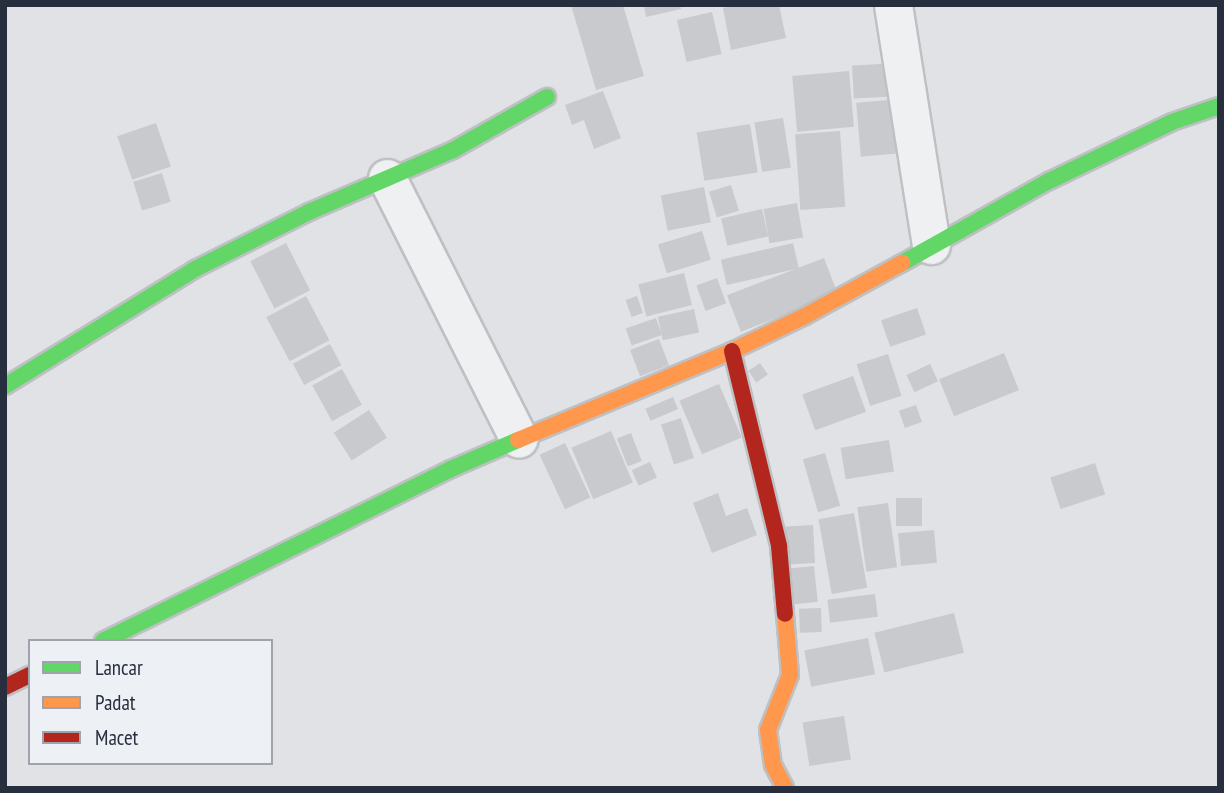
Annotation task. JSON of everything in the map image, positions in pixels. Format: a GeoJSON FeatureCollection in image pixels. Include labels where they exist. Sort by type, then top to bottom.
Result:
{"type":"FeatureCollection","features":[{"type":"Feature","properties":{"kind":"street"},"geometry":{"type":"LineString","coordinates":[[893,5],[931,245]]}},
{"type":"Feature","properties":{"kind":"street"},"geometry":{"type":"LineString","coordinates":[[5,386],[195,269],[309,212],[453,150],[547,97]]}},
{"type":"Feature","properties":{"kind":"street"},"geometry":{"type":"LineString","coordinates":[[107,639],[451,469],[732,351],[805,316],[1049,181],[1172,122],[1214,108]]}},
{"type":"Feature","properties":{"kind":"street"},"geometry":{"type":"LineString","coordinates":[[387,178],[519,439]]}},
{"type":"Feature","properties":{"kind":"street"},"geometry":{"type":"LineString","coordinates":[[732,351],[779,546],[790,675],[768,730],[774,765],[785,788]]}},
{"type":"Feature","properties":{"kind":"street"},"geometry":{"type":"LineString","coordinates":[[5,687],[28,676]]}},
{"type":"Feature","properties":{"kind":"building"},"geometry":{"type":"Polygon","coordinates":[[[571,5],[623,5],[644,76],[596,90],[571,5]]]}},
{"type":"Feature","properties":{"kind":"building"},"geometry":{"type":"Polygon","coordinates":[[[644,5],[680,5],[681,9],[646,17],[644,5]]]}},
{"type":"Feature","properties":{"kind":"building"},"geometry":{"type":"Polygon","coordinates":[[[734,5],[779,5],[786,38],[731,50],[723,8],[734,5]]]}},
{"type":"Feature","properties":{"kind":"building"},"geometry":{"type":"Polygon","coordinates":[[[712,12],[722,54],[687,62],[677,20],[712,12]]]}},
{"type":"Feature","properties":{"kind":"building"},"geometry":{"type":"Polygon","coordinates":[[[900,63],[902,96],[854,98],[852,66],[900,63]]]}},
{"type":"Feature","properties":{"kind":"building"},"geometry":{"type":"Polygon","coordinates":[[[849,71],[854,127],[797,132],[792,76],[849,71]]]}},
{"type":"Feature","properties":{"kind":"building"},"geometry":{"type":"Polygon","coordinates":[[[603,91],[621,138],[594,149],[584,120],[572,125],[565,105],[603,91]]]}},
{"type":"Feature","properties":{"kind":"building"},"geometry":{"type":"Polygon","coordinates":[[[900,99],[905,153],[861,157],[856,103],[900,99]]]}},
{"type":"Feature","properties":{"kind":"building"},"geometry":{"type":"Polygon","coordinates":[[[783,118],[791,167],[762,172],[754,123],[783,118]]]}},
{"type":"Feature","properties":{"kind":"building"},"geometry":{"type":"Polygon","coordinates":[[[156,123],[171,166],[132,180],[117,136],[156,123]]]}},
{"type":"Feature","properties":{"kind":"building"},"geometry":{"type":"Polygon","coordinates":[[[750,124],[758,172],[704,181],[697,132],[750,124]]]}},
{"type":"Feature","properties":{"kind":"building"},"geometry":{"type":"Polygon","coordinates":[[[840,131],[845,207],[800,210],[795,134],[840,131]]]}},
{"type":"Feature","properties":{"kind":"building"},"geometry":{"type":"Polygon","coordinates":[[[162,173],[171,202],[142,210],[133,182],[162,173]]]}},
{"type":"Feature","properties":{"kind":"building"},"geometry":{"type":"Polygon","coordinates":[[[731,185],[739,211],[717,218],[709,192],[731,185]]]}},
{"type":"Feature","properties":{"kind":"building"},"geometry":{"type":"Polygon","coordinates":[[[704,187],[711,222],[668,231],[661,195],[704,187]]]}},
{"type":"Feature","properties":{"kind":"building"},"geometry":{"type":"Polygon","coordinates":[[[797,203],[803,237],[770,243],[764,209],[797,203]]]}},
{"type":"Feature","properties":{"kind":"building"},"geometry":{"type":"Polygon","coordinates":[[[762,209],[768,236],[727,246],[721,218],[762,209]]]}},
{"type":"Feature","properties":{"kind":"building"},"geometry":{"type":"Polygon","coordinates":[[[702,231],[711,260],[667,273],[658,244],[702,231]]]}},
{"type":"Feature","properties":{"kind":"building"},"geometry":{"type":"Polygon","coordinates":[[[286,243],[310,290],[274,308],[250,261],[286,243]]]}},
{"type":"Feature","properties":{"kind":"building"},"geometry":{"type":"Polygon","coordinates":[[[793,243],[799,268],[727,285],[721,260],[793,243]]]}},
{"type":"Feature","properties":{"kind":"building"},"geometry":{"type":"Polygon","coordinates":[[[824,258],[838,294],[741,332],[727,295],[824,258]]]}},
{"type":"Feature","properties":{"kind":"building"},"geometry":{"type":"Polygon","coordinates":[[[684,273],[692,305],[646,316],[638,284],[684,273]]]}},
{"type":"Feature","properties":{"kind":"building"},"geometry":{"type":"Polygon","coordinates":[[[717,278],[726,303],[706,311],[696,286],[717,278]]]}},
{"type":"Feature","properties":{"kind":"building"},"geometry":{"type":"Polygon","coordinates":[[[306,296],[329,340],[290,361],[266,317],[306,296]]]}},
{"type":"Feature","properties":{"kind":"building"},"geometry":{"type":"Polygon","coordinates":[[[637,296],[643,313],[632,317],[626,300],[637,296]]]}},
{"type":"Feature","properties":{"kind":"building"},"geometry":{"type":"Polygon","coordinates":[[[917,308],[926,334],[890,347],[881,320],[917,308]]]}},
{"type":"Feature","properties":{"kind":"building"},"geometry":{"type":"Polygon","coordinates":[[[694,309],[699,332],[663,340],[658,317],[694,309]]]}},
{"type":"Feature","properties":{"kind":"building"},"geometry":{"type":"Polygon","coordinates":[[[656,318],[662,335],[632,345],[626,328],[656,318]]]}},
{"type":"Feature","properties":{"kind":"building"},"geometry":{"type":"Polygon","coordinates":[[[659,339],[669,365],[640,376],[630,350],[659,339]]]}},
{"type":"Feature","properties":{"kind":"building"},"geometry":{"type":"Polygon","coordinates":[[[330,344],[341,365],[304,385],[293,364],[330,344]]]}},
{"type":"Feature","properties":{"kind":"building"},"geometry":{"type":"Polygon","coordinates":[[[1004,353],[1019,390],[954,416],[939,379],[1004,353]]]}},
{"type":"Feature","properties":{"kind":"building"},"geometry":{"type":"Polygon","coordinates":[[[888,354],[902,396],[870,406],[857,364],[888,354]]]}},
{"type":"Feature","properties":{"kind":"building"},"geometry":{"type":"Polygon","coordinates":[[[760,363],[768,375],[756,382],[748,371],[760,363]]]}},
{"type":"Feature","properties":{"kind":"building"},"geometry":{"type":"Polygon","coordinates":[[[930,364],[938,381],[914,392],[906,375],[930,364]]]}},
{"type":"Feature","properties":{"kind":"building"},"geometry":{"type":"Polygon","coordinates":[[[342,369],[362,405],[332,421],[312,385],[342,369]]]}},
{"type":"Feature","properties":{"kind":"building"},"geometry":{"type":"Polygon","coordinates":[[[853,376],[866,412],[815,430],[802,394],[853,376]]]}},
{"type":"Feature","properties":{"kind":"building"},"geometry":{"type":"Polygon","coordinates":[[[719,384],[742,437],[702,454],[679,401],[719,384]]]}},
{"type":"Feature","properties":{"kind":"building"},"geometry":{"type":"Polygon","coordinates":[[[673,397],[678,409],[650,421],[645,409],[673,397]]]}},
{"type":"Feature","properties":{"kind":"building"},"geometry":{"type":"Polygon","coordinates":[[[916,405],[922,422],[905,428],[899,411],[916,405]]]}},
{"type":"Feature","properties":{"kind":"building"},"geometry":{"type":"Polygon","coordinates":[[[369,410],[387,438],[352,461],[334,433],[369,410]]]}},
{"type":"Feature","properties":{"kind":"building"},"geometry":{"type":"Polygon","coordinates":[[[681,418],[694,458],[674,464],[661,424],[681,418]]]}},
{"type":"Feature","properties":{"kind":"building"},"geometry":{"type":"Polygon","coordinates":[[[611,431],[633,483],[593,499],[571,448],[611,431]]]}},
{"type":"Feature","properties":{"kind":"building"},"geometry":{"type":"Polygon","coordinates":[[[631,433],[642,461],[628,466],[617,438],[631,433]]]}},
{"type":"Feature","properties":{"kind":"building"},"geometry":{"type":"Polygon","coordinates":[[[889,440],[894,472],[846,479],[841,448],[889,440]]]}},
{"type":"Feature","properties":{"kind":"building"},"geometry":{"type":"Polygon","coordinates":[[[565,443],[590,497],[565,509],[540,455],[565,443]]]}},
{"type":"Feature","properties":{"kind":"building"},"geometry":{"type":"Polygon","coordinates":[[[825,453],[840,506],[818,512],[803,459],[825,453]]]}},
{"type":"Feature","properties":{"kind":"building"},"geometry":{"type":"Polygon","coordinates":[[[650,462],[657,478],[639,486],[632,470],[650,462]]]}},
{"type":"Feature","properties":{"kind":"building"},"geometry":{"type":"Polygon","coordinates":[[[1095,463],[1105,494],[1060,509],[1050,478],[1095,463]]]}},
{"type":"Feature","properties":{"kind":"building"},"geometry":{"type":"Polygon","coordinates":[[[718,493],[726,516],[747,508],[757,535],[712,553],[693,503],[718,493]]]}},
{"type":"Feature","properties":{"kind":"building"},"geometry":{"type":"Polygon","coordinates":[[[896,498],[922,498],[922,526],[896,526],[896,498]]]}},
{"type":"Feature","properties":{"kind":"building"},"geometry":{"type":"Polygon","coordinates":[[[888,503],[897,567],[866,572],[857,507],[888,503]]]}},
{"type":"Feature","properties":{"kind":"building"},"geometry":{"type":"Polygon","coordinates":[[[854,513],[867,588],[832,594],[819,519],[854,513]]]}},
{"type":"Feature","properties":{"kind":"building"},"geometry":{"type":"Polygon","coordinates":[[[813,525],[815,563],[787,564],[785,526],[813,525]]]}},
{"type":"Feature","properties":{"kind":"building"},"geometry":{"type":"Polygon","coordinates":[[[934,530],[937,563],[901,566],[898,533],[934,530]]]}},
{"type":"Feature","properties":{"kind":"building"},"geometry":{"type":"Polygon","coordinates":[[[814,566],[818,602],[793,604],[789,569],[814,566]]]}},
{"type":"Feature","properties":{"kind":"building"},"geometry":{"type":"Polygon","coordinates":[[[875,594],[878,617],[830,623],[827,600],[875,594]]]}},
{"type":"Feature","properties":{"kind":"building"},"geometry":{"type":"Polygon","coordinates":[[[821,608],[822,632],[800,633],[799,609],[821,608]]]}},
{"type":"Feature","properties":{"kind":"building"},"geometry":{"type":"Polygon","coordinates":[[[954,613],[964,653],[884,673],[874,633],[954,613]]]}},
{"type":"Feature","properties":{"kind":"building"},"geometry":{"type":"Polygon","coordinates":[[[868,638],[875,674],[811,687],[804,650],[868,638]]]}},
{"type":"Feature","properties":{"kind":"building"},"geometry":{"type":"Polygon","coordinates":[[[844,716],[851,759],[809,766],[803,723],[844,716]]]}},
{"type":"Feature","properties":{"kind":"traffic: fast"},"geometry":{"type":"LineString","coordinates":[[5,386],[195,269],[309,212],[453,150],[547,97]]}},
{"type":"Feature","properties":{"kind":"traffic: fast"},"geometry":{"type":"LineString","coordinates":[[902,263],[1049,181],[1172,122],[1219,106]]}},
{"type":"Feature","properties":{"kind":"traffic: fast"},"geometry":{"type":"LineString","coordinates":[[107,639],[451,469],[518,440]]}},
{"type":"Feature","properties":{"kind":"traffic: slow"},"geometry":{"type":"LineString","coordinates":[[518,440],[732,351],[805,316],[902,263]]}},
{"type":"Feature","properties":{"kind":"traffic: slow"},"geometry":{"type":"LineString","coordinates":[[785,614],[790,675],[768,730],[773,765],[785,788]]}},
{"type":"Feature","properties":{"kind":"traffic: jam"},"geometry":{"type":"LineString","coordinates":[[732,351],[779,546],[785,614]]}},
{"type":"Feature","properties":{"kind":"traffic: jam"},"geometry":{"type":"LineString","coordinates":[[5,687],[28,676]]}}]}
